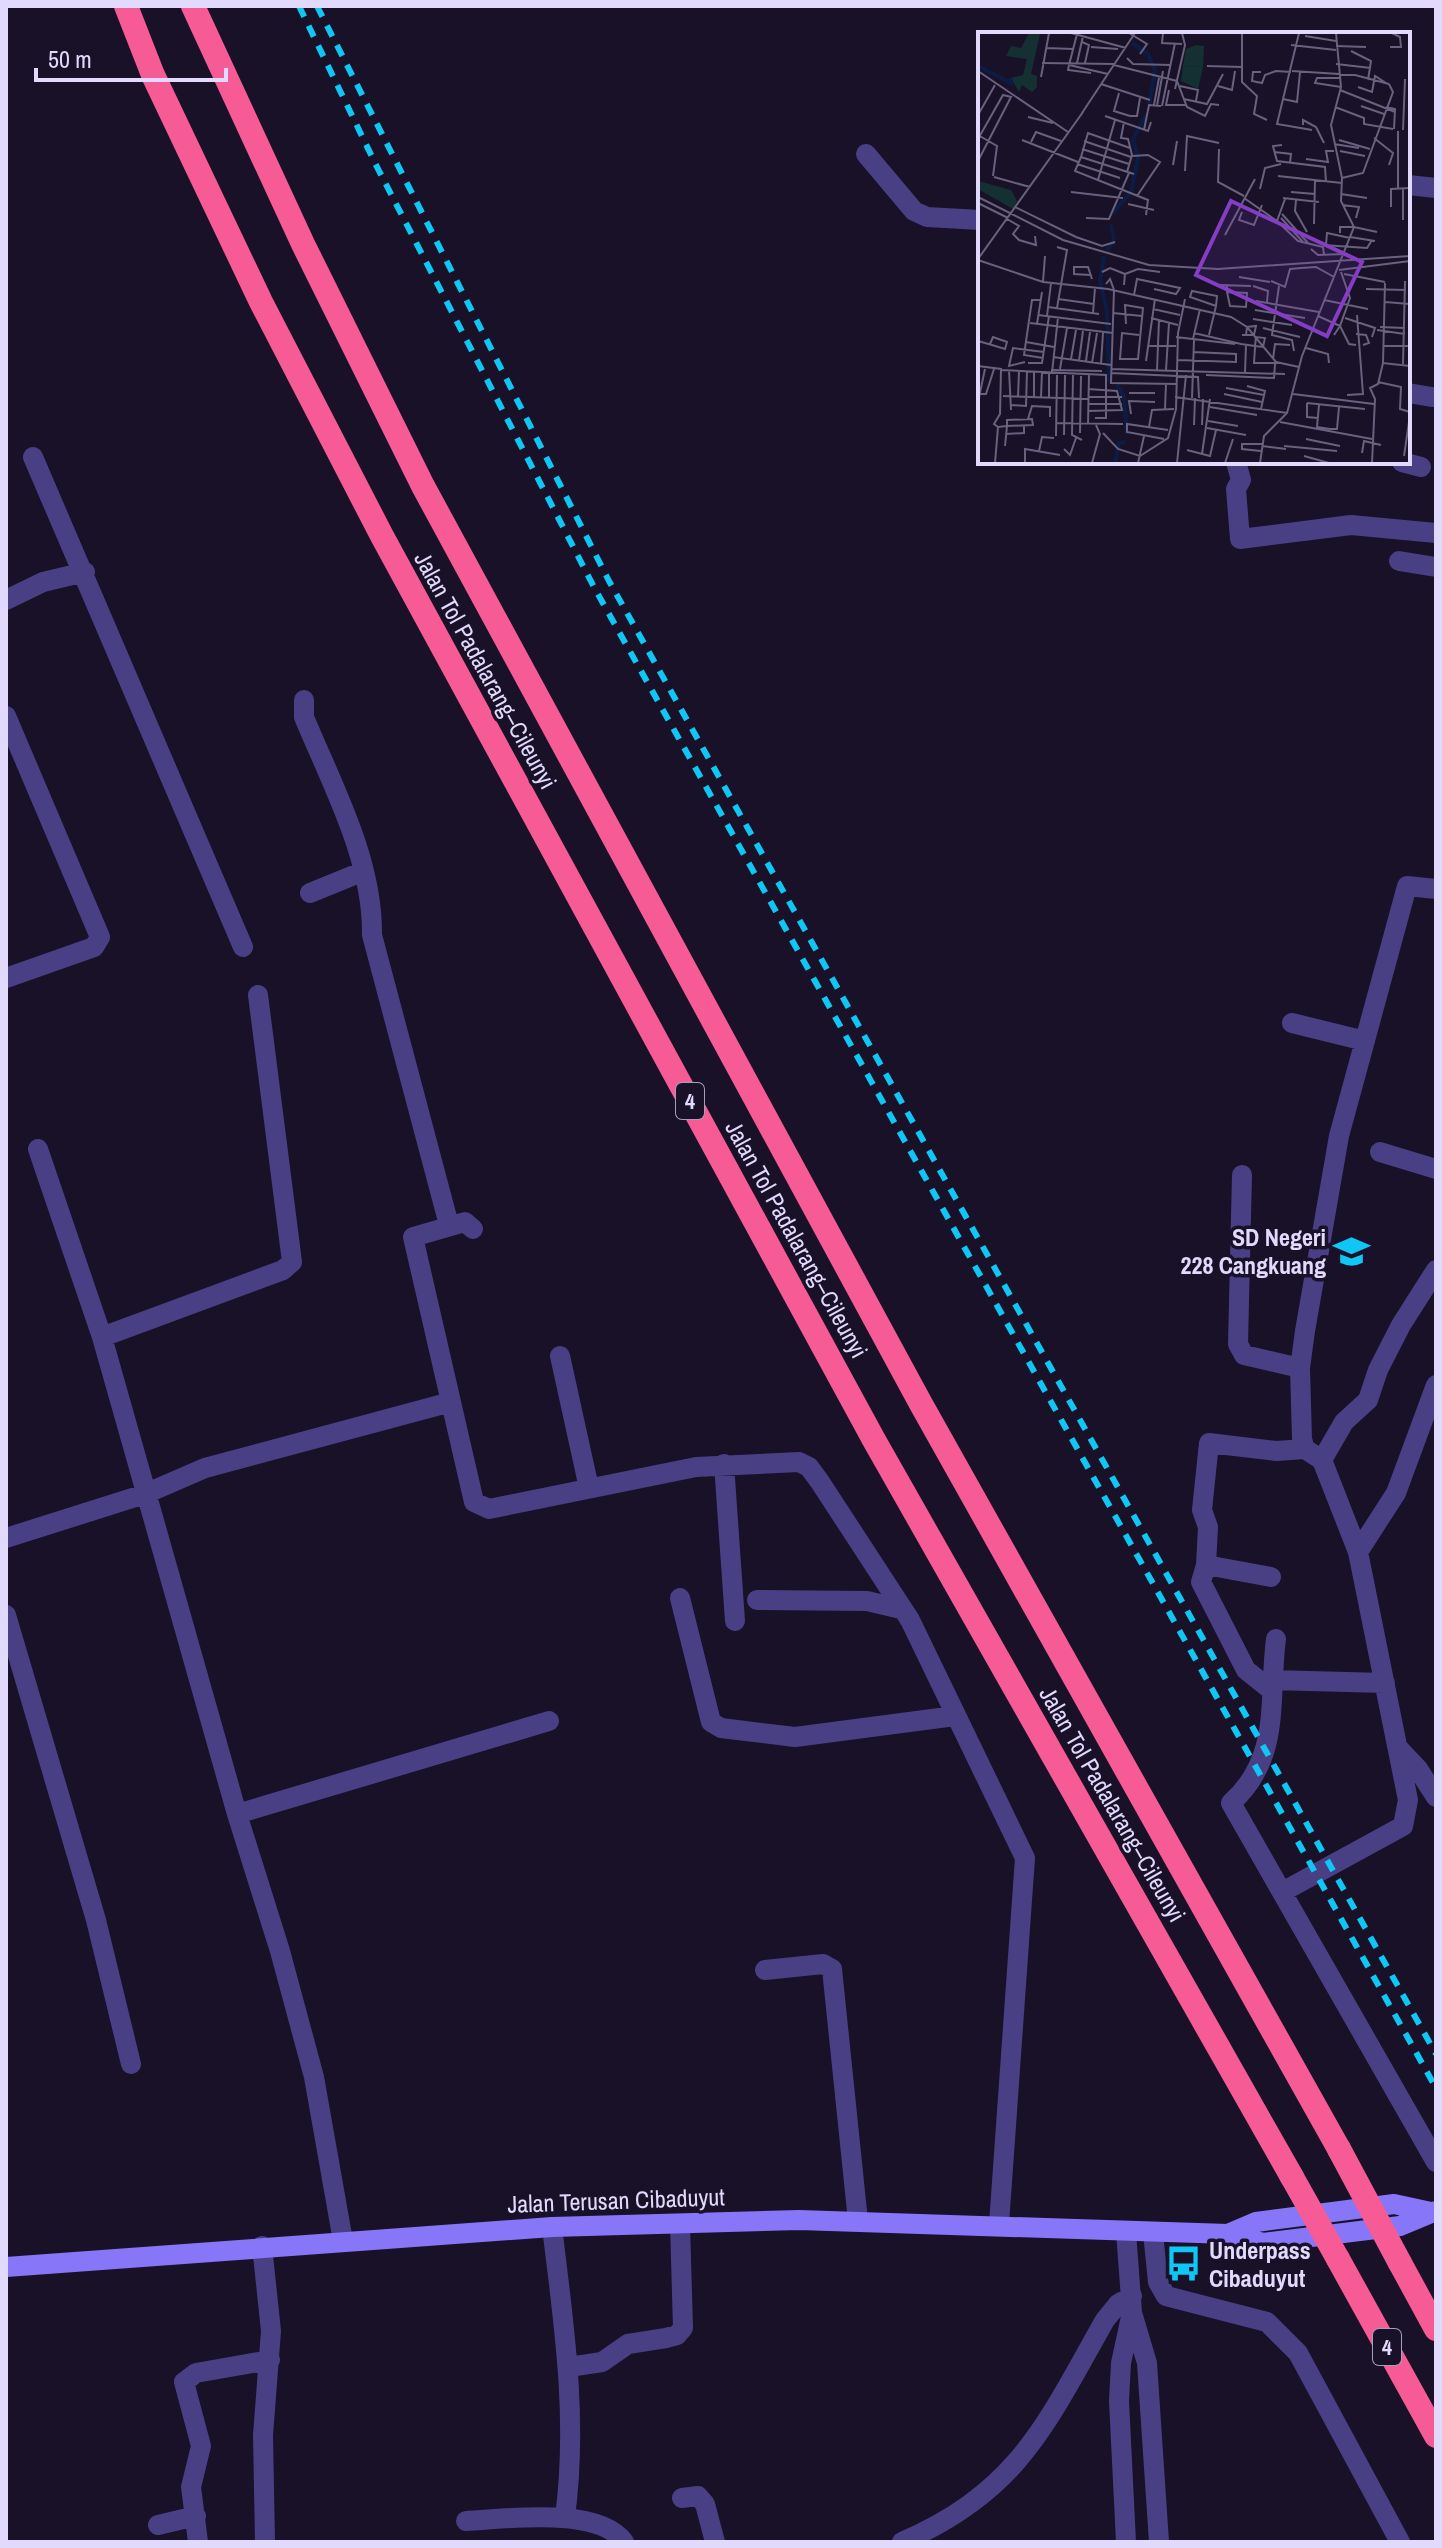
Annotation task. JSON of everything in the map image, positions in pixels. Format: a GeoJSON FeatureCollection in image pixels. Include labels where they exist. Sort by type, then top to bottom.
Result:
{"type":"FeatureCollection","features":[{"type":"Feature","properties":{"kind":"highway","name":"Jalan Tol Padalarang–Cileunyi"},"geometry":{"type":"LineString","coordinates":[[126,6],[153,75],[261,302],[382,536],[874,1440],[1436,2436]]}},
{"type":"Feature","properties":{"kind":"highway","name":"Jalan Tol Padalarang–Cileunyi"},"geometry":{"type":"LineString","coordinates":[[193,6],[303,244],[430,500],[928,1417],[1339,2149],[1436,2329]]}},
{"type":"Feature","properties":{"kind":"main road","name":"Jalan Terusan Cibaduyut"},"geometry":{"type":"LineString","coordinates":[[6,2267],[552,2227],[858,2221],[1228,2234],[1256,2222],[1394,2204],[1433,2211]]}},
{"type":"Feature","properties":{"kind":"street"},"geometry":{"type":"LineString","coordinates":[[866,154],[914,211],[927,217],[978,220]]}},
{"type":"Feature","properties":{"kind":"street"},"geometry":{"type":"LineString","coordinates":[[1410,185],[1436,188]]}},
{"type":"Feature","properties":{"kind":"street"},"geometry":{"type":"LineString","coordinates":[[1410,393],[1432,397]]}},
{"type":"Feature","properties":{"kind":"street"},"geometry":{"type":"LineString","coordinates":[[33,457],[85,572],[243,947]]}},
{"type":"Feature","properties":{"kind":"street"},"geometry":{"type":"LineString","coordinates":[[1237,464],[1241,480],[1236,489],[1240,539],[1351,525],[1436,533]]}},
{"type":"Feature","properties":{"kind":"street"},"geometry":{"type":"LineString","coordinates":[[1399,561],[1436,567]]}},
{"type":"Feature","properties":{"kind":"street"},"geometry":{"type":"LineString","coordinates":[[6,600],[43,582],[85,572]]}},
{"type":"Feature","properties":{"kind":"street"},"geometry":{"type":"LineString","coordinates":[[304,700],[304,717],[364,871],[372,903],[372,935],[449,1225]]}},
{"type":"Feature","properties":{"kind":"street"},"geometry":{"type":"LineString","coordinates":[[6,716],[100,937],[94,947],[6,978]]}},
{"type":"Feature","properties":{"kind":"street"},"geometry":{"type":"LineString","coordinates":[[310,893],[364,871]]}},
{"type":"Feature","properties":{"kind":"street"},"geometry":{"type":"LineString","coordinates":[[1284,1891],[1403,1826],[1408,1800],[1358,1552],[1313,1455],[1300,1368],[1339,1136],[1407,886],[1436,889]]}},
{"type":"Feature","properties":{"kind":"street"},"geometry":{"type":"LineString","coordinates":[[102,1337],[283,1270],[292,1262],[258,995]]}},
{"type":"Feature","properties":{"kind":"street"},"geometry":{"type":"LineString","coordinates":[[1292,1023],[1365,1041]]}},
{"type":"Feature","properties":{"kind":"street"},"geometry":{"type":"LineString","coordinates":[[38,1149],[102,1337],[314,2077],[343,2241]]}},
{"type":"Feature","properties":{"kind":"street"},"geometry":{"type":"LineString","coordinates":[[1380,1152],[1436,1169]]}},
{"type":"Feature","properties":{"kind":"street"},"geometry":{"type":"LineString","coordinates":[[1242,1175],[1238,1344],[1244,1355],[1300,1368]]}},
{"type":"Feature","properties":{"kind":"street"},"geometry":{"type":"LineString","coordinates":[[473,1229],[468,1223],[449,1225],[413,1237],[474,1502],[489,1509],[724,1464],[791,1461],[809,1467],[910,1620],[1025,1858],[999,2224]]}},
{"type":"Feature","properties":{"kind":"street"},"geometry":{"type":"LineString","coordinates":[[1313,1455],[1368,1400],[1378,1370],[1401,1325],[1436,1270]]}},
{"type":"Feature","properties":{"kind":"street"},"geometry":{"type":"LineString","coordinates":[[560,1356],[589,1488]]}},
{"type":"Feature","properties":{"kind":"street"},"geometry":{"type":"LineString","coordinates":[[1358,1552],[1396,1493],[1436,1385]]}},
{"type":"Feature","properties":{"kind":"street"},"geometry":{"type":"LineString","coordinates":[[6,1538],[145,1494],[205,1468],[451,1402]]}},
{"type":"Feature","properties":{"kind":"street"},"geometry":{"type":"LineString","coordinates":[[1313,1455],[1209,1443],[1202,1510],[1208,1527],[1206,1565],[1201,1582],[1246,1670],[1271,1685],[1385,1683]]}},
{"type":"Feature","properties":{"kind":"street"},"geometry":{"type":"LineString","coordinates":[[724,1464],[735,1621]]}},
{"type":"Feature","properties":{"kind":"street"},"geometry":{"type":"LineString","coordinates":[[1206,1565],[1271,1577]]}},
{"type":"Feature","properties":{"kind":"street"},"geometry":{"type":"LineString","coordinates":[[680,1598],[711,1722],[721,1728],[795,1737],[955,1716]]}},
{"type":"Feature","properties":{"kind":"street"},"geometry":{"type":"LineString","coordinates":[[757,1600],[867,1601],[901,1609]]}},
{"type":"Feature","properties":{"kind":"street"},"geometry":{"type":"LineString","coordinates":[[6,1615],[96,1920],[131,2064]]}},
{"type":"Feature","properties":{"kind":"street"},"geometry":{"type":"LineString","coordinates":[[1276,1639],[1271,1685],[1274,1718],[1258,1772],[1231,1803],[1436,2162]]}},
{"type":"Feature","properties":{"kind":"street"},"geometry":{"type":"LineString","coordinates":[[237,1814],[549,1721]]}},
{"type":"Feature","properties":{"kind":"street"},"geometry":{"type":"LineString","coordinates":[[1399,1749],[1418,1769],[1436,1797]]}},
{"type":"Feature","properties":{"kind":"street"},"geometry":{"type":"LineString","coordinates":[[765,1970],[823,1964],[832,1969],[858,2221]]}},
{"type":"Feature","properties":{"kind":"street"},"geometry":{"type":"LineString","coordinates":[[569,2367],[602,2362],[628,2344],[677,2335],[683,2328],[680,2224]]}},
{"type":"Feature","properties":{"kind":"street"},"geometry":{"type":"LineString","coordinates":[[552,2227],[569,2367],[572,2462],[565,2517]]}},
{"type":"Feature","properties":{"kind":"street"},"geometry":{"type":"LineString","coordinates":[[1126,2232],[1132,2304],[1147,2363],[1159,2542]]}},
{"type":"Feature","properties":{"kind":"street"},"geometry":{"type":"LineString","coordinates":[[1153,2233],[1158,2282],[1166,2296],[1267,2322],[1298,2353],[1391,2540]]}},
{"type":"Feature","properties":{"kind":"street"},"geometry":{"type":"LineString","coordinates":[[262,2246],[271,2331],[263,2435],[265,2542]]}},
{"type":"Feature","properties":{"kind":"street"},"geometry":{"type":"LineString","coordinates":[[902,2542],[958,2512],[995,2486],[1021,2461],[1040,2434],[1105,2320],[1118,2304],[1132,2304]]}},
{"type":"Feature","properties":{"kind":"street"},"geometry":{"type":"LineString","coordinates":[[1126,2542],[1119,2401],[1121,2363],[1132,2304]]}},
{"type":"Feature","properties":{"kind":"street"},"geometry":{"type":"LineString","coordinates":[[198,2542],[191,2487],[201,2446],[184,2382],[196,2373],[270,2360]]}},
{"type":"Feature","properties":{"kind":"street"},"geometry":{"type":"LineString","coordinates":[[682,2498],[698,2496],[705,2504],[715,2542]]}},
{"type":"Feature","properties":{"kind":"street"},"geometry":{"type":"LineString","coordinates":[[158,2525],[196,2516]]}},
{"type":"Feature","properties":{"kind":"street"},"geometry":{"type":"LineString","coordinates":[[466,2521],[565,2517],[615,2532],[624,2542]]}},
{"type":"Feature","properties":{"kind":"railway"},"geometry":{"type":"LineString","coordinates":[[299,6],[376,165],[595,589],[1436,2088]]}},
{"type":"Feature","properties":{"kind":"railway"},"geometry":{"type":"LineString","coordinates":[[317,6],[609,581],[1436,2054]]}},
{"type":"Feature","properties":{"kind":"place","name":"SD Negeri 228 Cangkuang"},"geometry":{"type":"Point","coordinates":[1352,1251]}},
{"type":"Feature","properties":{"kind":"place","name":"Underpass Cibaduyut"},"geometry":{"type":"Point","coordinates":[1183,2264]}}]}
